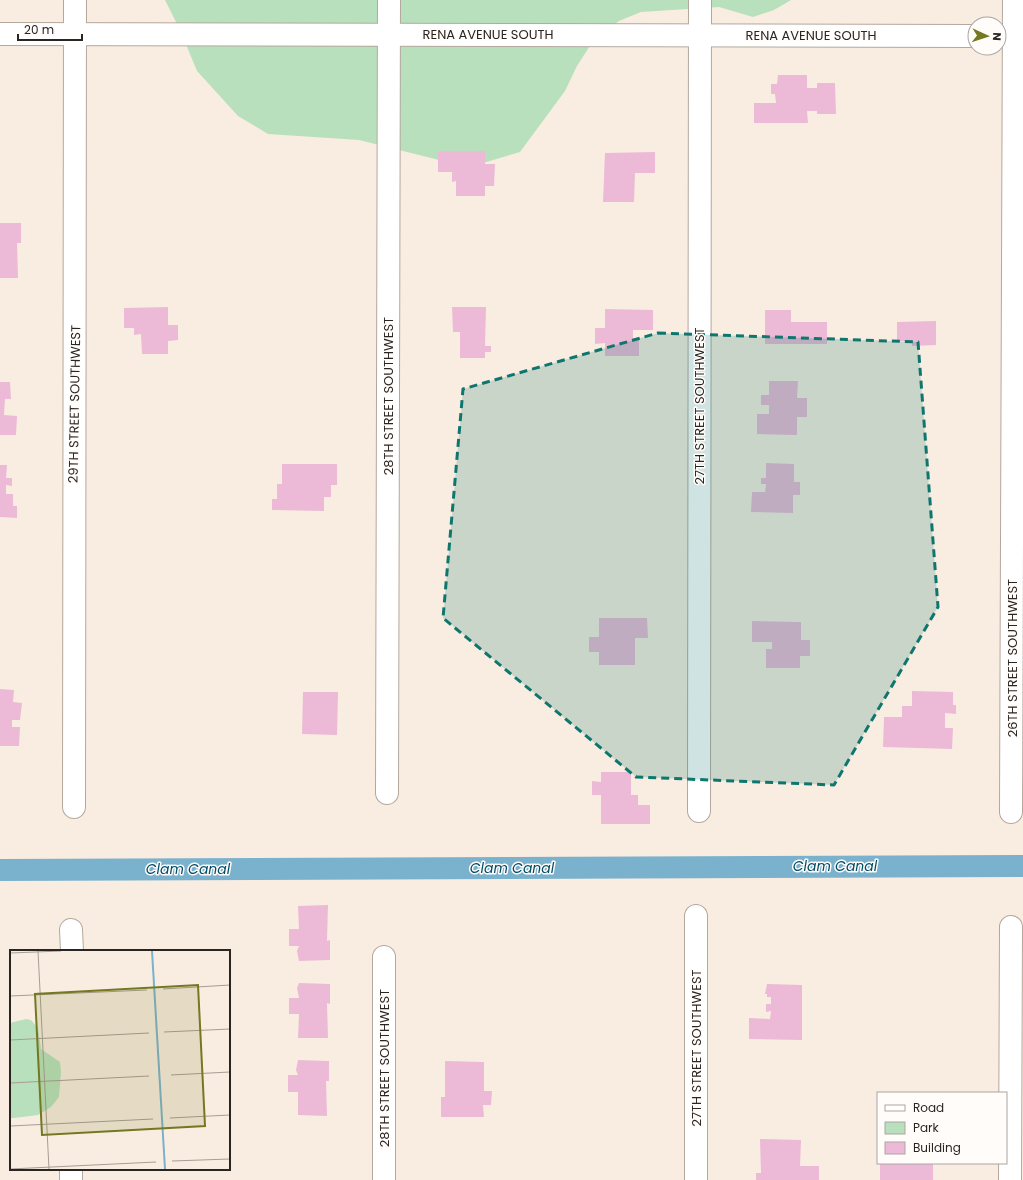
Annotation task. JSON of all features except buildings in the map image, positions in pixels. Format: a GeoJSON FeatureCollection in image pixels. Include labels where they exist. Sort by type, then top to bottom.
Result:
{"type":"FeatureCollection","features":[{"type":"Feature","properties":{"kind":"street","name":"29TH STREET SOUTHWEST"},"geometry":{"type":"LineString","coordinates":[[74,807],[73,509],[75,0]]}},
{"type":"Feature","properties":{"kind":"street","name":"28TH STREET SOUTHWEST"},"geometry":{"type":"LineString","coordinates":[[387,793],[389,0]]}},
{"type":"Feature","properties":{"kind":"street","name":"27TH STREET SOUTHWEST"},"geometry":{"type":"LineString","coordinates":[[699,811],[700,0]]}},
{"type":"Feature","properties":{"kind":"street","name":"26TH STREET SOUTHWEST"},"geometry":{"type":"LineString","coordinates":[[1011,812],[1012,36],[1014,0]]}},
{"type":"Feature","properties":{"kind":"street","name":"RENA AVENUE SOUTH"},"geometry":{"type":"LineString","coordinates":[[0,34],[967,36]]}},
{"type":"Feature","properties":{"kind":"street","name":"27TH STREET SOUTHWEST"},"geometry":{"type":"LineString","coordinates":[[696,916],[696,1180]]}},
{"type":"Feature","properties":{"kind":"street"},"geometry":{"type":"LineString","coordinates":[[1010,1180],[1011,927]]}},
{"type":"Feature","properties":{"kind":"street"},"geometry":{"type":"LineString","coordinates":[[72,930],[72,950]]}},
{"type":"Feature","properties":{"kind":"street","name":"28TH STREET SOUTHWEST"},"geometry":{"type":"LineString","coordinates":[[384,957],[384,1180]]}},
{"type":"Feature","properties":{"kind":"highlighted area"},"geometry":{"type":"Polygon","coordinates":[[[658,333],[918,342],[938,607],[834,785],[636,777],[443,618],[463,389],[658,333]]]}},
{"type":"Feature","properties":{"kind":"green space"},"geometry":{"type":"Polygon","coordinates":[[[165,0],[791,0],[774,10],[753,17],[719,7],[641,12],[619,21],[593,41],[577,66],[565,91],[520,152],[483,163],[447,162],[359,140],[268,134],[238,116],[197,71],[180,30],[165,0]]]}},
{"type":"Feature","properties":{"kind":"waterway","name":"Clam Canal"},"geometry":{"type":"LineString","coordinates":[[0,870],[1023,866]]}}]}
